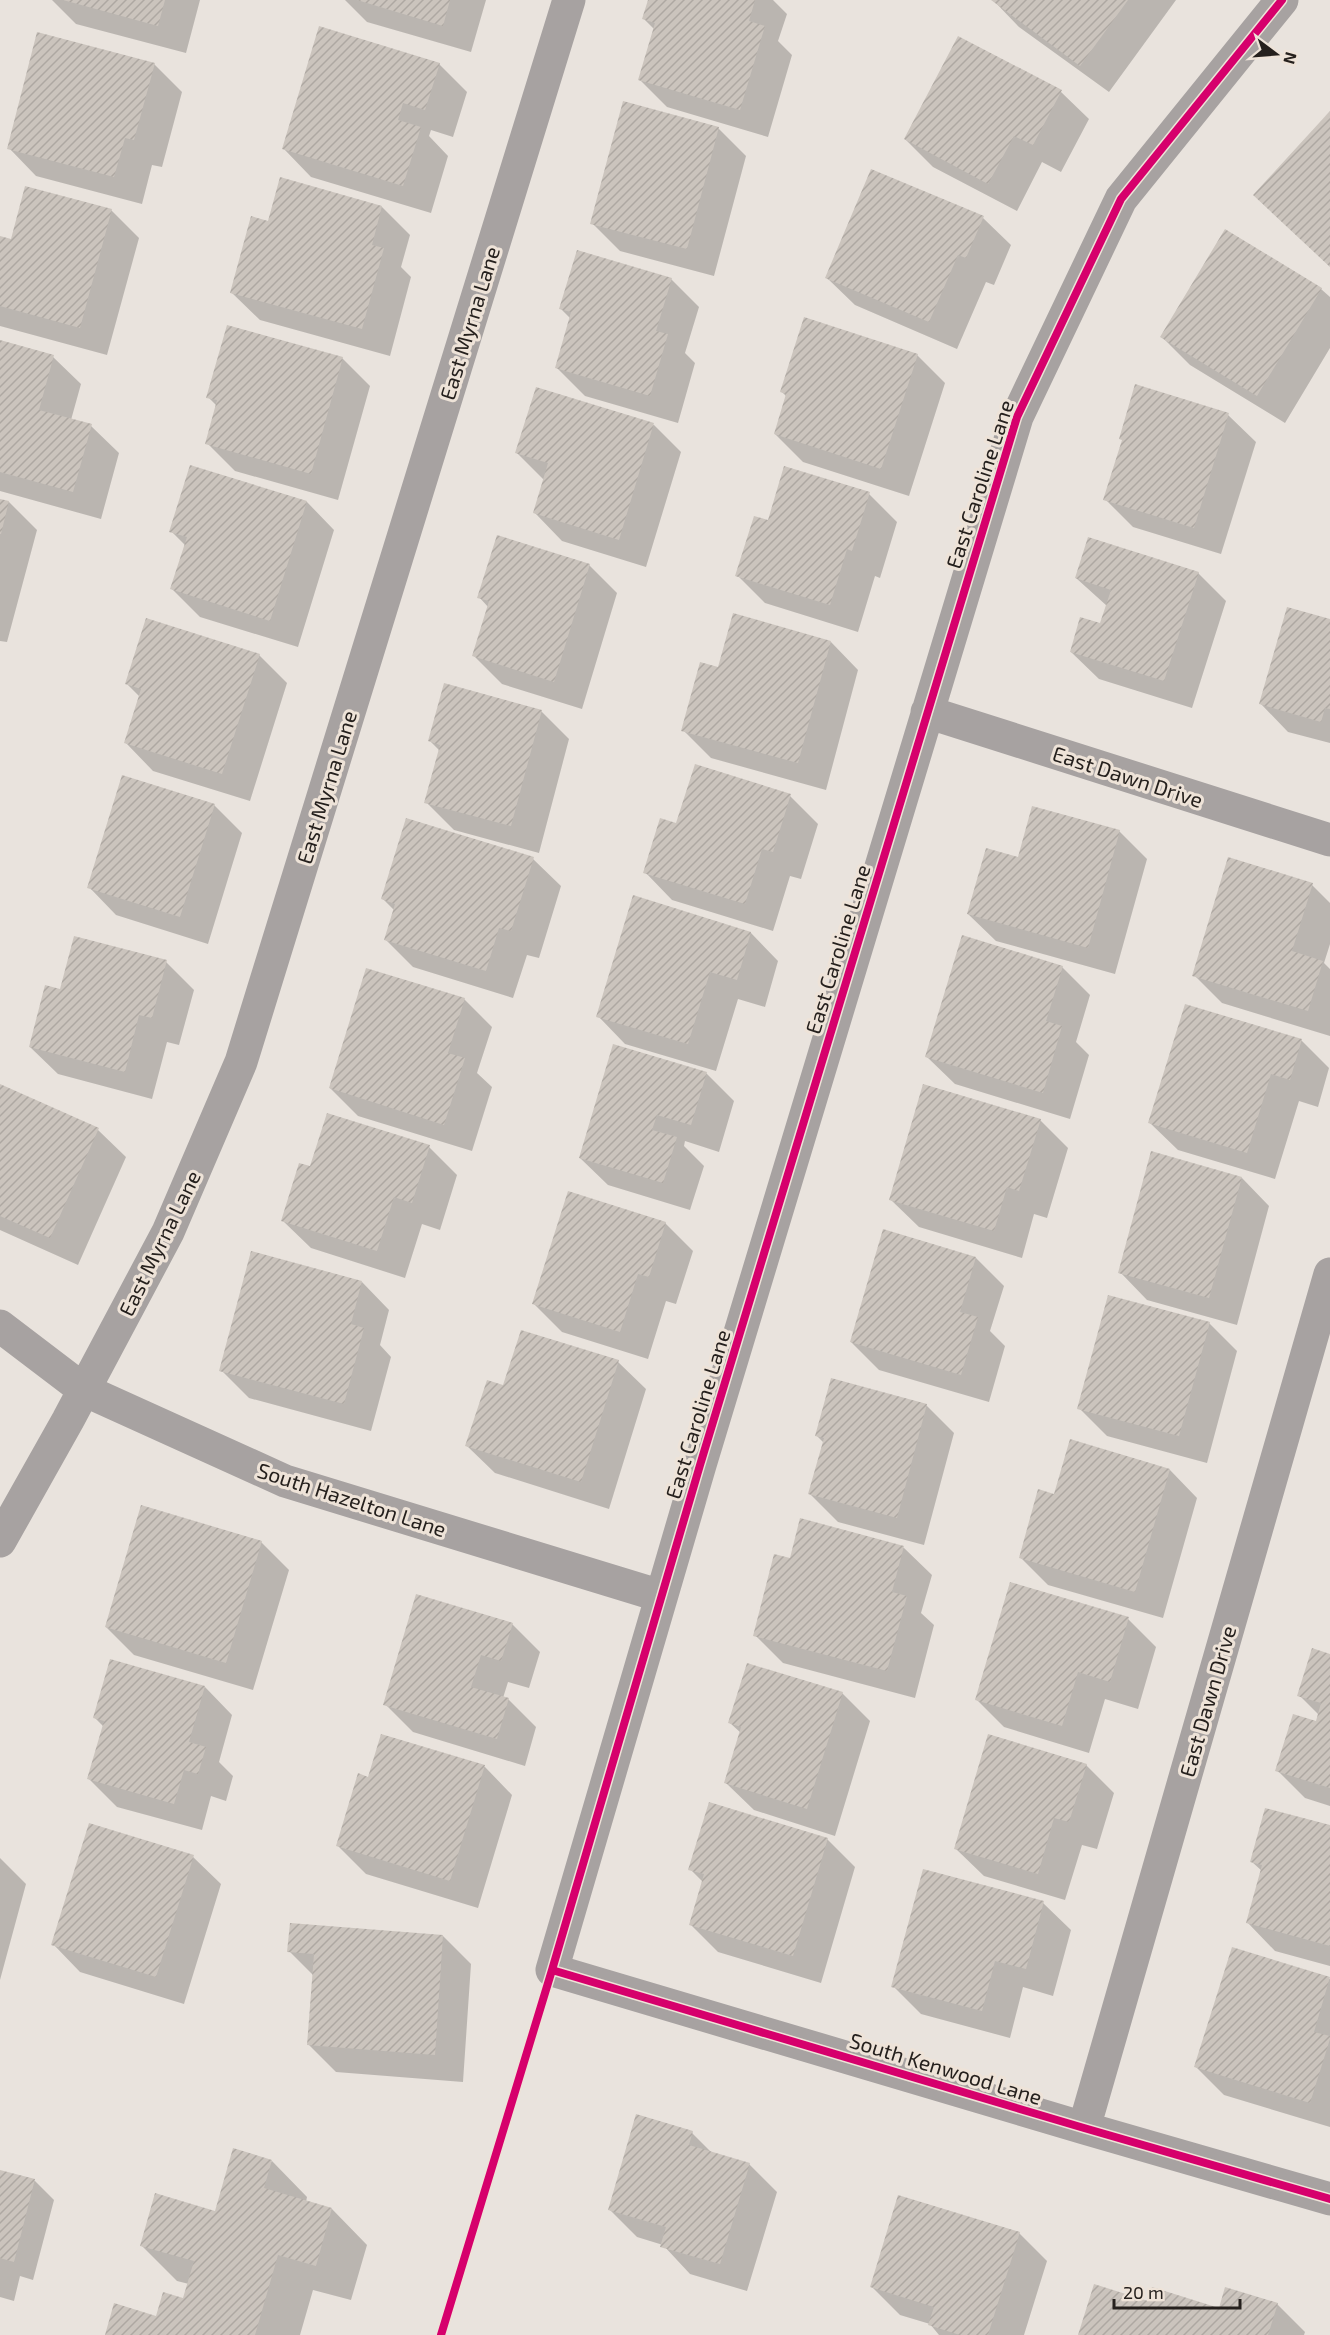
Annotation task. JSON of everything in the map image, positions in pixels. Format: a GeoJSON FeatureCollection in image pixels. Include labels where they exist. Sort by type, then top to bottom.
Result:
{"type":"FeatureCollection","features":[{"type":"Feature","properties":{"kind":"street","name":"East Myrna Lane"},"geometry":{"type":"LineString","coordinates":[[0,1541],[168,1232],[241,1062],[569,0]]}},
{"type":"Feature","properties":{"kind":"street","name":"East Caroline Lane"},"geometry":{"type":"LineString","coordinates":[[552,1970],[661,1596],[1017,417],[1121,199],[1282,0]]}},
{"type":"Feature","properties":{"kind":"street","name":"East Dawn Drive"},"geometry":{"type":"LineString","coordinates":[[927,712],[1330,840]]}},
{"type":"Feature","properties":{"kind":"street","name":"East Dawn Drive"},"geometry":{"type":"LineString","coordinates":[[1084,2128],[1330,1274]]}},
{"type":"Feature","properties":{"kind":"street","name":"South Hazelton Lane"},"geometry":{"type":"LineString","coordinates":[[0,1326],[84,1390],[285,1481],[661,1596]]}},
{"type":"Feature","properties":{"kind":"street","name":"South Kenwood Lane"},"geometry":{"type":"LineString","coordinates":[[552,1970],[1330,2199]]}},
{"type":"Feature","properties":{"kind":"building"},"geometry":{"type":"Polygon","coordinates":[[[63,0],[165,0],[158,26],[63,0]]]}},
{"type":"Feature","properties":{"kind":"building"},"geometry":{"type":"Polygon","coordinates":[[[357,0],[450,0],[443,26],[357,0]]]}},
{"type":"Feature","properties":{"kind":"building"},"geometry":{"type":"Polygon","coordinates":[[[648,0],[755,0],[749,21],[765,26],[740,110],[638,80],[655,23],[642,19],[648,0]]]}},
{"type":"Feature","properties":{"kind":"building"},"geometry":{"type":"Polygon","coordinates":[[[991,0],[1128,0],[1080,66],[991,0]]]}},
{"type":"Feature","properties":{"kind":"building"},"geometry":{"type":"Polygon","coordinates":[[[319,26],[440,63],[425,110],[403,103],[398,120],[421,127],[403,186],[282,149],[319,26]]]}},
{"type":"Feature","properties":{"kind":"building"},"geometry":{"type":"Polygon","coordinates":[[[37,32],[155,63],[134,140],[125,138],[114,177],[7,149],[37,32]]]}},
{"type":"Feature","properties":{"kind":"building"},"geometry":{"type":"Polygon","coordinates":[[[958,36],[1062,90],[1033,145],[1014,136],[988,184],[904,139],[958,36]]]}},
{"type":"Feature","properties":{"kind":"building"},"geometry":{"type":"Polygon","coordinates":[[[623,101],[719,127],[687,249],[590,224],[623,101]]]}},
{"type":"Feature","properties":{"kind":"building"},"geometry":{"type":"Polygon","coordinates":[[[1330,111],[1330,267],[1253,195],[1330,111]]]}},
{"type":"Feature","properties":{"kind":"building"},"geometry":{"type":"Polygon","coordinates":[[[871,169],[984,216],[966,258],[958,255],[929,322],[825,278],[871,169]]]}},
{"type":"Feature","properties":{"kind":"building"},"geometry":{"type":"Polygon","coordinates":[[[280,177],[382,206],[372,245],[384,248],[362,329],[230,293],[251,216],[268,221],[280,177]]]}},
{"type":"Feature","properties":{"kind":"building"},"geometry":{"type":"Polygon","coordinates":[[[25,186],[112,209],[80,328],[0,306],[0,236],[11,239],[25,186]]]}},
{"type":"Feature","properties":{"kind":"building"},"geometry":{"type":"Polygon","coordinates":[[[1225,229],[1322,288],[1257,396],[1160,337],[1225,229]]]}},
{"type":"Feature","properties":{"kind":"building"},"geometry":{"type":"Polygon","coordinates":[[[577,250],[672,278],[656,331],[668,334],[650,396],[555,368],[571,312],[559,309],[577,250]]]}},
{"type":"Feature","properties":{"kind":"building"},"geometry":{"type":"Polygon","coordinates":[[[804,317],[918,354],[881,469],[774,434],[786,394],[780,392],[804,317]]]}},
{"type":"Feature","properties":{"kind":"building"},"geometry":{"type":"Polygon","coordinates":[[[227,325],[343,357],[311,474],[205,444],[217,400],[206,398],[227,325]]]}},
{"type":"Feature","properties":{"kind":"building"},"geometry":{"type":"Polygon","coordinates":[[[0,340],[54,355],[39,410],[92,424],[73,492],[0,472],[0,340]]]}},
{"type":"Feature","properties":{"kind":"building"},"geometry":{"type":"Polygon","coordinates":[[[1135,384],[1229,413],[1194,528],[1103,500],[1122,440],[1119,439],[1135,384]]]}},
{"type":"Feature","properties":{"kind":"building"},"geometry":{"type":"Polygon","coordinates":[[[536,387],[654,423],[619,540],[533,513],[548,463],[515,453],[536,387]]]}},
{"type":"Feature","properties":{"kind":"building"},"geometry":{"type":"Polygon","coordinates":[[[190,465],[307,501],[270,621],[170,589],[187,537],[169,532],[190,465]]]}},
{"type":"Feature","properties":{"kind":"building"},"geometry":{"type":"Polygon","coordinates":[[[784,466],[870,492],[852,551],[847,549],[830,605],[735,576],[754,516],[768,520],[784,466]]]}},
{"type":"Feature","properties":{"kind":"building"},"geometry":{"type":"Polygon","coordinates":[[[0,499],[9,501],[1,534],[0,534],[0,499]]]}},
{"type":"Feature","properties":{"kind":"building"},"geometry":{"type":"Polygon","coordinates":[[[497,535],[590,564],[554,682],[472,656],[489,601],[477,598],[497,535]]]}},
{"type":"Feature","properties":{"kind":"building"},"geometry":{"type":"Polygon","coordinates":[[[1088,537],[1199,572],[1164,681],[1070,652],[1080,617],[1100,623],[1111,590],[1075,578],[1088,537]]]}},
{"type":"Feature","properties":{"kind":"building"},"geometry":{"type":"Polygon","coordinates":[[[1287,607],[1330,619],[1330,709],[1325,708],[1321,722],[1259,704],[1287,607]]]}},
{"type":"Feature","properties":{"kind":"building"},"geometry":{"type":"Polygon","coordinates":[[[733,613],[831,641],[798,763],[681,731],[700,662],[718,667],[733,613]]]}},
{"type":"Feature","properties":{"kind":"building"},"geometry":{"type":"Polygon","coordinates":[[[146,618],[260,654],[222,774],[124,743],[141,689],[125,684],[146,618]]]}},
{"type":"Feature","properties":{"kind":"building"},"geometry":{"type":"Polygon","coordinates":[[[444,683],[542,710],[511,826],[424,803],[440,745],[428,741],[444,683]]]}},
{"type":"Feature","properties":{"kind":"building"},"geometry":{"type":"Polygon","coordinates":[[[695,764],[791,794],[773,852],[762,849],[745,904],[643,873],[660,818],[676,823],[695,764]]]}},
{"type":"Feature","properties":{"kind":"building"},"geometry":{"type":"Polygon","coordinates":[[[122,775],[215,804],[180,917],[87,888],[122,775]]]}},
{"type":"Feature","properties":{"kind":"building"},"geometry":{"type":"Polygon","coordinates":[[[1032,806],[1120,830],[1088,948],[967,914],[986,848],[1018,857],[1032,806]]]}},
{"type":"Feature","properties":{"kind":"building"},"geometry":{"type":"Polygon","coordinates":[[[406,818],[534,857],[511,931],[499,928],[486,971],[384,940],[395,904],[381,899],[406,818]]]}},
{"type":"Feature","properties":{"kind":"building"},"geometry":{"type":"Polygon","coordinates":[[[1228,857],[1313,883],[1292,951],[1323,961],[1308,1011],[1192,976],[1228,857]]]}},
{"type":"Feature","properties":{"kind":"building"},"geometry":{"type":"Polygon","coordinates":[[[633,895],[751,932],[737,980],[710,972],[688,1044],[596,1017],[633,895]]]}},
{"type":"Feature","properties":{"kind":"building"},"geometry":{"type":"Polygon","coordinates":[[[962,935],[1063,966],[1046,1021],[1062,1026],[1043,1093],[925,1057],[962,935]]]}},
{"type":"Feature","properties":{"kind":"building"},"geometry":{"type":"Polygon","coordinates":[[[74,936],[167,960],[152,1018],[139,1015],[125,1072],[29,1047],[45,985],[60,989],[74,936]]]}},
{"type":"Feature","properties":{"kind":"building"},"geometry":{"type":"Polygon","coordinates":[[[366,968],[465,998],[448,1053],[465,1058],[444,1125],[329,1088],[366,968]]]}},
{"type":"Feature","properties":{"kind":"building"},"geometry":{"type":"Polygon","coordinates":[[[1185,1004],[1302,1039],[1290,1080],[1271,1074],[1247,1153],[1148,1123],[1185,1004]]]}},
{"type":"Feature","properties":{"kind":"building"},"geometry":{"type":"Polygon","coordinates":[[[613,1044],[707,1072],[691,1125],[657,1115],[652,1130],[677,1137],[663,1183],[579,1158],[613,1044]]]}},
{"type":"Feature","properties":{"kind":"building"},"geometry":{"type":"Polygon","coordinates":[[[0,1084],[99,1128],[50,1238],[0,1216],[0,1084]]]}},
{"type":"Feature","properties":{"kind":"building"},"geometry":{"type":"Polygon","coordinates":[[[923,1084],[1041,1119],[1019,1191],[1007,1187],[994,1231],[889,1200],[923,1084]]]}},
{"type":"Feature","properties":{"kind":"building"},"geometry":{"type":"Polygon","coordinates":[[[327,1113],[430,1145],[412,1203],[394,1197],[377,1251],[281,1221],[299,1163],[310,1166],[327,1113]]]}},
{"type":"Feature","properties":{"kind":"building"},"geometry":{"type":"Polygon","coordinates":[[[1151,1151],[1242,1177],[1209,1298],[1118,1273],[1151,1151]]]}},
{"type":"Feature","properties":{"kind":"building"},"geometry":{"type":"Polygon","coordinates":[[[568,1191],[666,1222],[649,1277],[638,1274],[620,1332],[532,1304],[568,1191]]]}},
{"type":"Feature","properties":{"kind":"building"},"geometry":{"type":"Polygon","coordinates":[[[883,1229],[976,1257],[960,1312],[978,1317],[961,1375],[850,1342],[883,1229]]]}},
{"type":"Feature","properties":{"kind":"building"},"geometry":{"type":"Polygon","coordinates":[[[251,1251],[362,1281],[351,1324],[364,1328],[344,1404],[219,1371],[251,1251]]]}},
{"type":"Feature","properties":{"kind":"building"},"geometry":{"type":"Polygon","coordinates":[[[1108,1295],[1210,1322],[1179,1436],[1077,1409],[1108,1295]]]}},
{"type":"Feature","properties":{"kind":"building"},"geometry":{"type":"Polygon","coordinates":[[[521,1330],[619,1360],[581,1482],[465,1446],[487,1380],[503,1385],[521,1330]]]}},
{"type":"Feature","properties":{"kind":"building"},"geometry":{"type":"Polygon","coordinates":[[[831,1378],[927,1404],[897,1518],[808,1494],[824,1438],[815,1436],[831,1378]]]}},
{"type":"Feature","properties":{"kind":"building"},"geometry":{"type":"Polygon","coordinates":[[[1070,1439],[1170,1469],[1135,1592],[1019,1558],[1038,1489],[1054,1494],[1070,1439]]]}},
{"type":"Feature","properties":{"kind":"building"},"geometry":{"type":"Polygon","coordinates":[[[141,1505],[262,1541],[226,1663],[105,1627],[141,1505]]]}},
{"type":"Feature","properties":{"kind":"building"},"geometry":{"type":"Polygon","coordinates":[[[800,1518],[904,1546],[892,1592],[907,1596],[887,1671],[753,1636],[774,1554],[790,1558],[800,1518]]]}},
{"type":"Feature","properties":{"kind":"building"},"geometry":{"type":"Polygon","coordinates":[[[1010,1582],[1129,1617],[1110,1682],[1078,1672],[1062,1726],[975,1700],[1010,1582]]]}},
{"type":"Feature","properties":{"kind":"building"},"geometry":{"type":"Polygon","coordinates":[[[416,1594],[513,1623],[501,1661],[481,1655],[471,1687],[509,1698],[497,1739],[383,1705],[416,1594]]]}},
{"type":"Feature","properties":{"kind":"building"},"geometry":{"type":"Polygon","coordinates":[[[1312,1648],[1330,1654],[1330,1788],[1275,1771],[1293,1714],[1316,1721],[1321,1703],[1297,1696],[1312,1648]]]}},
{"type":"Feature","properties":{"kind":"building"},"geometry":{"type":"Polygon","coordinates":[[[110,1659],[205,1686],[189,1742],[206,1747],[198,1774],[184,1770],[174,1804],[87,1779],[104,1721],[93,1718],[110,1659]]]}},
{"type":"Feature","properties":{"kind":"building"},"geometry":{"type":"Polygon","coordinates":[[[747,1663],[843,1692],[807,1809],[724,1783],[741,1727],[728,1723],[747,1663]]]}},
{"type":"Feature","properties":{"kind":"building"},"geometry":{"type":"Polygon","coordinates":[[[381,1734],[485,1765],[450,1881],[336,1846],[358,1773],[368,1777],[381,1734]]]}},
{"type":"Feature","properties":{"kind":"building"},"geometry":{"type":"Polygon","coordinates":[[[988,1734],[1087,1764],[1069,1822],[1054,1818],[1038,1874],[954,1849],[988,1734]]]}},
{"type":"Feature","properties":{"kind":"building"},"geometry":{"type":"Polygon","coordinates":[[[709,1802],[828,1838],[793,1956],[689,1925],[704,1874],[688,1870],[709,1802]]]}},
{"type":"Feature","properties":{"kind":"building"},"geometry":{"type":"Polygon","coordinates":[[[1265,1808],[1330,1825],[1330,1946],[1246,1923],[1262,1865],[1250,1862],[1265,1808]]]}},
{"type":"Feature","properties":{"kind":"building"},"geometry":{"type":"Polygon","coordinates":[[[89,1823],[194,1855],[156,1977],[51,1945],[89,1823]]]}},
{"type":"Feature","properties":{"kind":"building"},"geometry":{"type":"Polygon","coordinates":[[[923,1869],[1044,1901],[1026,1969],[995,1961],[982,2011],[891,1987],[923,1869]]]}},
{"type":"Feature","properties":{"kind":"building"},"geometry":{"type":"Polygon","coordinates":[[[290,1923],[443,1935],[435,2055],[307,2045],[314,1954],[287,1952],[290,1923]]]}},
{"type":"Feature","properties":{"kind":"building"},"geometry":{"type":"Polygon","coordinates":[[[1232,1947],[1330,1977],[1314,2032],[1330,2036],[1330,2039],[1310,2103],[1194,2067],[1232,1947]]]}},
{"type":"Feature","properties":{"kind":"building"},"geometry":{"type":"Polygon","coordinates":[[[636,2114],[693,2131],[689,2145],[750,2163],[720,2264],[660,2247],[666,2227],[608,2210],[636,2114]]]}},
{"type":"Feature","properties":{"kind":"building"},"geometry":{"type":"Polygon","coordinates":[[[233,2148],[272,2160],[264,2188],[332,2208],[316,2266],[278,2255],[255,2335],[105,2335],[114,2303],[156,2316],[163,2292],[183,2298],[194,2261],[140,2246],[155,2193],[215,2211],[233,2148]]]}},
{"type":"Feature","properties":{"kind":"building"},"geometry":{"type":"Polygon","coordinates":[[[0,2170],[35,2179],[14,2262],[0,2258],[0,2170]]]}},
{"type":"Feature","properties":{"kind":"building"},"geometry":{"type":"Polygon","coordinates":[[[898,2195],[1020,2232],[988,2335],[960,2335],[928,2325],[934,2307],[870,2287],[898,2195]]]}},
{"type":"Feature","properties":{"kind":"building"},"geometry":{"type":"Polygon","coordinates":[[[1094,2284],[1148,2301],[1152,2287],[1219,2308],[1225,2287],[1278,2303],[1268,2335],[1078,2335],[1094,2284]]]}},
{"type":"Feature","properties":{"kind":"cycle path"},"geometry":{"type":"LineString","coordinates":[[441,2335],[552,1970],[700,1465],[1017,417],[1121,199],[1282,0]]}},
{"type":"Feature","properties":{"kind":"cycle path"},"geometry":{"type":"LineString","coordinates":[[552,1970],[1330,2199]]}}]}
